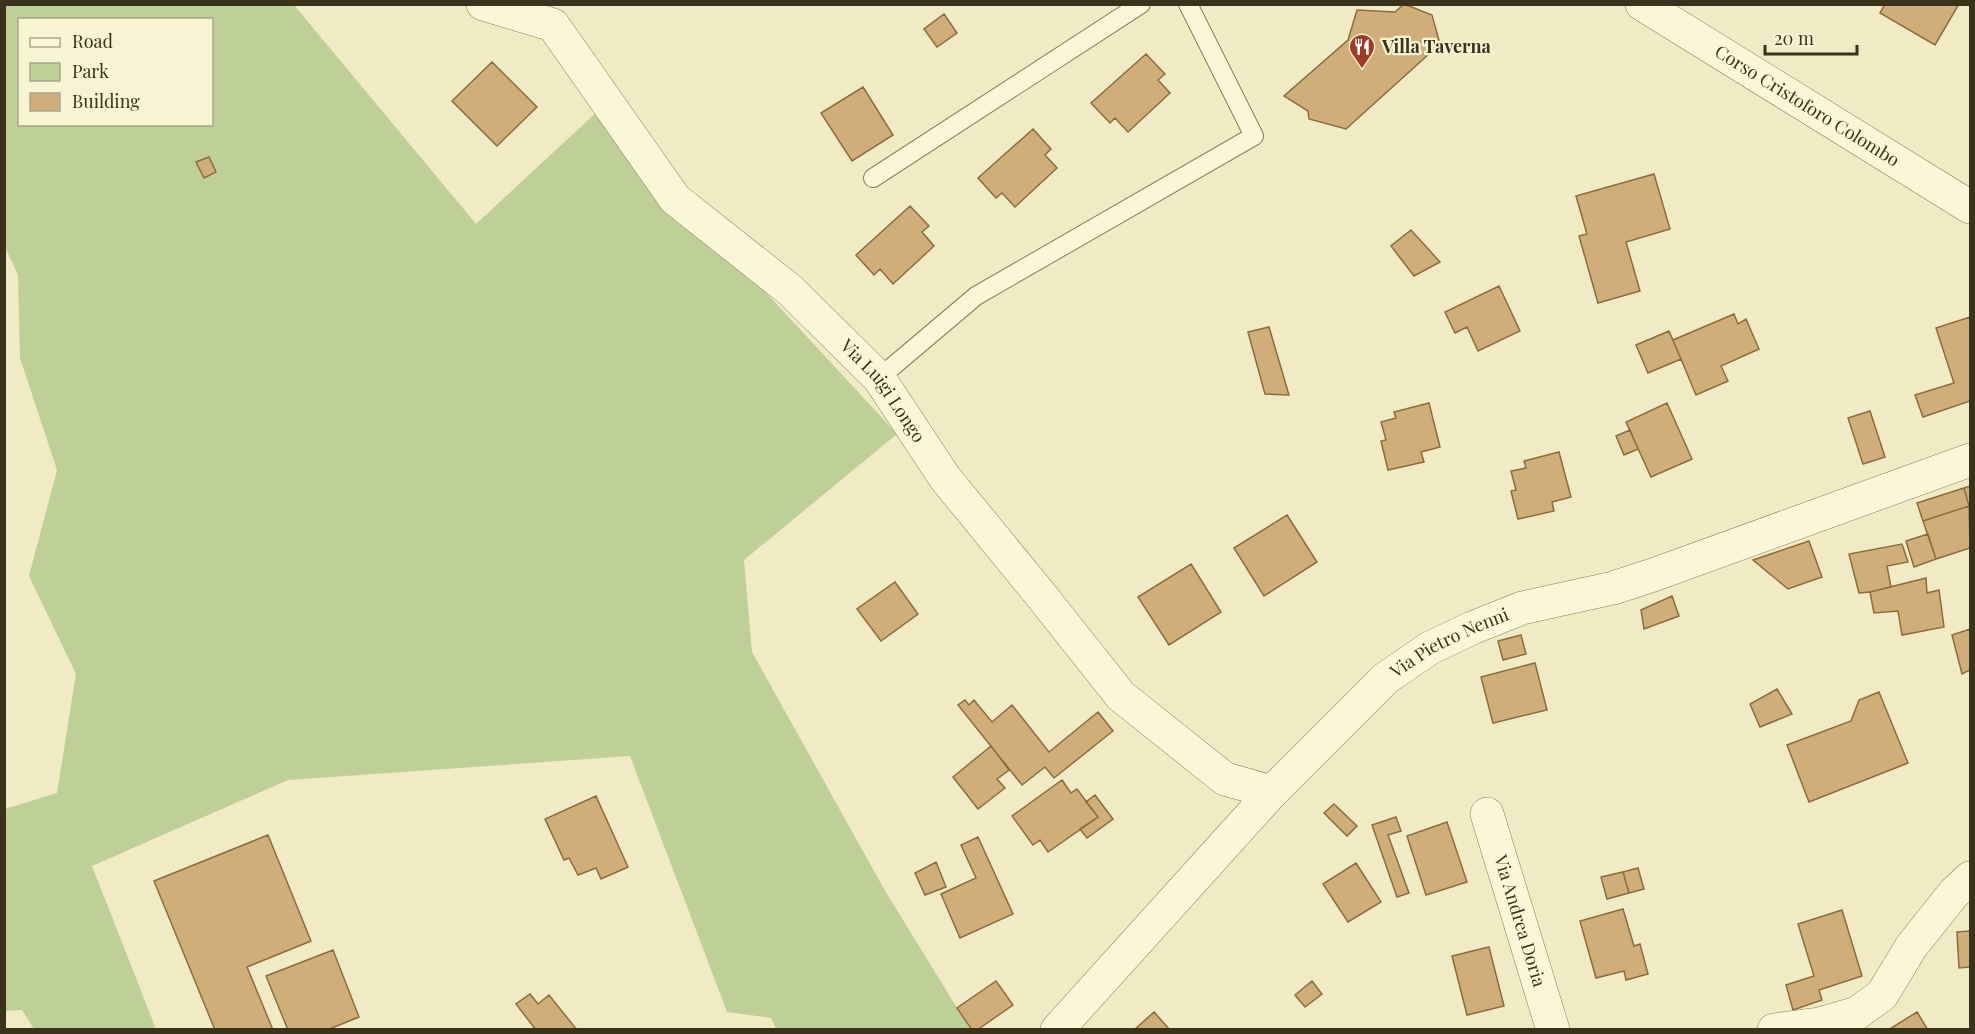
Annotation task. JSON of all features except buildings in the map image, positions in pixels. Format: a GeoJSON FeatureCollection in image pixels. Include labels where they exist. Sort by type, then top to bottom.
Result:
{"type":"FeatureCollection","features":[{"type":"Feature","properties":{"kind":"street","name":"Via Luigi Longo"},"geometry":{"type":"LineString","coordinates":[[483,4],[553,25],[675,199],[790,290],[879,378],[945,478],[1121,696],[1225,779],[1272,792]]}},
{"type":"Feature","properties":{"kind":"street","name":"Corso Cristoforo Colombo"},"geometry":{"type":"LineString","coordinates":[[1655,7],[1971,207]]}},
{"type":"Feature","properties":{"kind":"street","name":"Via Pietro Nenni"},"geometry":{"type":"LineString","coordinates":[[1057,1029],[1272,792],[1386,678],[1430,648],[1522,608],[1613,588],[1653,575],[1971,460]]}},
{"type":"Feature","properties":{"kind":"street","name":"Via Andrea Doria"},"geometry":{"type":"LineString","coordinates":[[1487,814],[1553,1029]]}},
{"type":"Feature","properties":{"kind":"street"},"geometry":{"type":"LineString","coordinates":[[1774,1029],[1820,1024],[1857,1012],[1882,995],[1911,947],[1954,893],[1971,878]]}},
{"type":"Feature","properties":{"kind":"lane"},"geometry":{"type":"LineString","coordinates":[[873,178],[1141,4]]}},
{"type":"Feature","properties":{"kind":"lane"},"geometry":{"type":"LineString","coordinates":[[879,378],[976,296],[1254,136],[1188,4]]}},
{"type":"Feature","properties":{"kind":"green space"},"geometry":{"type":"Polygon","coordinates":[[[5,5],[294,5],[476,224],[598,111],[897,434],[744,560],[752,652],[884,889],[970,1029],[776,1029],[771,1018],[727,1012],[630,756],[288,780],[92,866],[156,1029],[34,1029],[22,1010],[5,1011],[5,809],[57,793],[76,674],[29,576],[57,470],[20,358],[18,275],[5,247],[5,5]]]}},
{"type":"Feature","properties":{"kind":"place","name":"Villa Taverna"},"geometry":{"type":"Point","coordinates":[1362,70]}}]}
